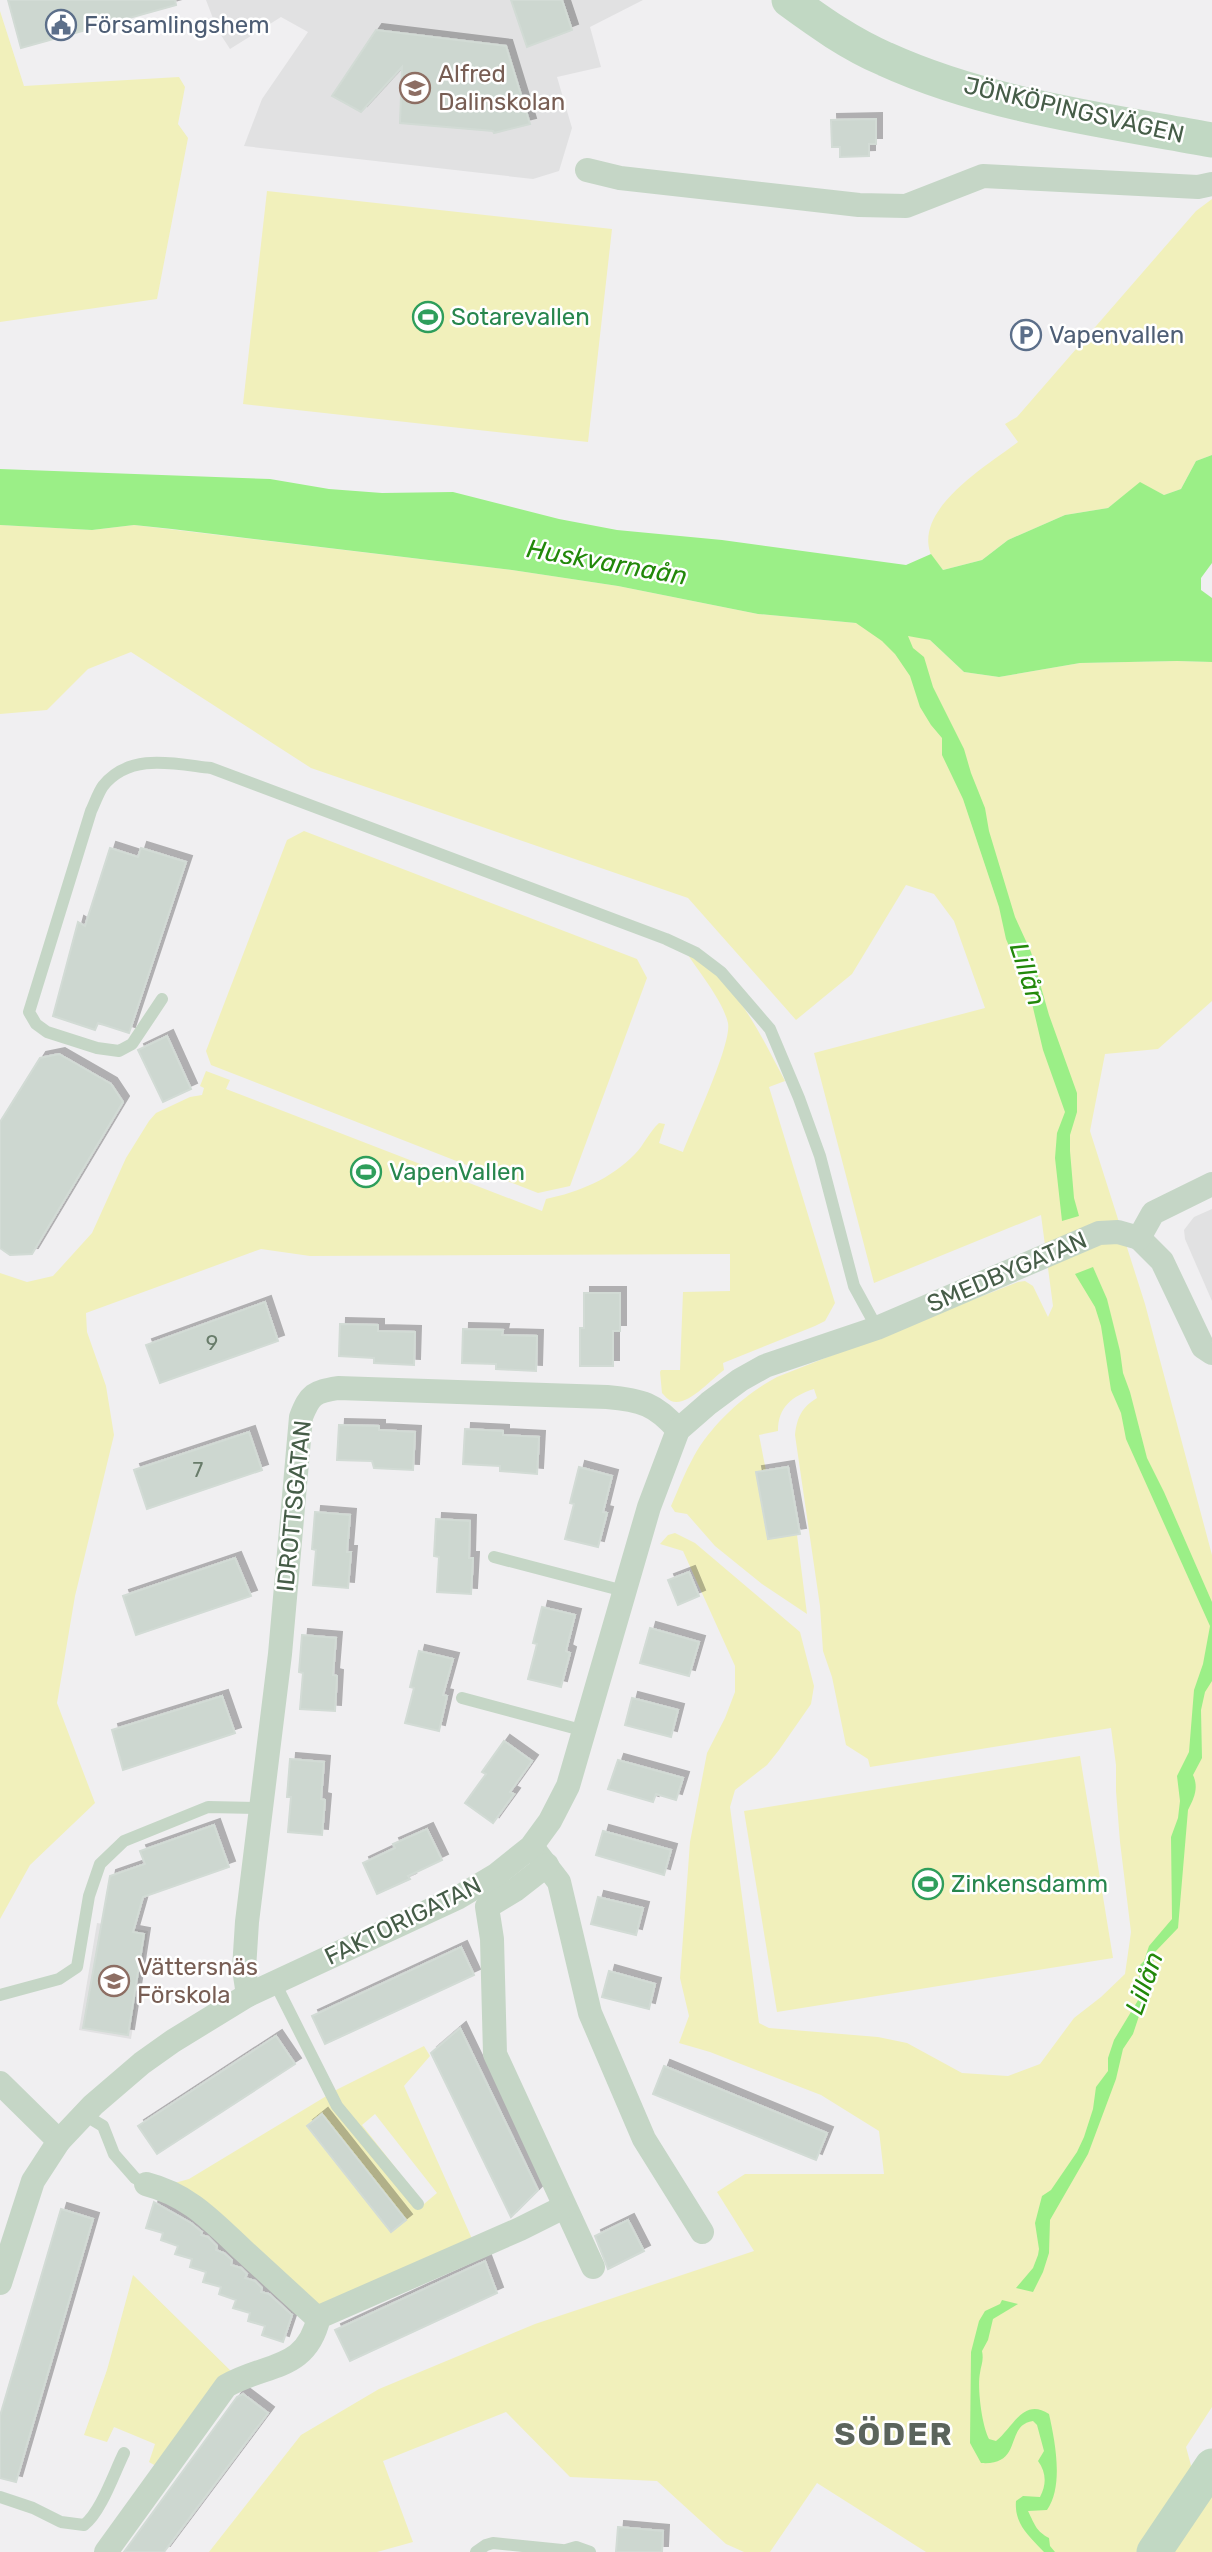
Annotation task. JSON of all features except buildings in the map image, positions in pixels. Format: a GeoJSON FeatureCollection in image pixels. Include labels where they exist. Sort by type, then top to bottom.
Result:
{"type":"FeatureCollection","features":[{"type":"Feature","properties":{"kind":"street","name":"JÖNKÖPINGSVÄGEN"},"geometry":{"type":"LineString","coordinates":[[789,0],[841,36],[886,60],[970,89],[1061,112],[1212,140]]}},
{"type":"Feature","properties":{"kind":"street"},"geometry":{"type":"LineString","coordinates":[[587,170],[620,178],[859,205],[906,206],[983,176],[1153,186],[1198,187],[1212,184]]}},
{"type":"Feature","properties":{"kind":"street"},"geometry":{"type":"LineString","coordinates":[[1212,1184],[1153,1213],[1139,1238],[1162,1261],[1203,1347],[1212,1353]]}},
{"type":"Feature","properties":{"kind":"street","name":"SMEDBYGATAN"},"geometry":{"type":"LineString","coordinates":[[877,1328],[1099,1233],[1118,1232],[1139,1238]]}},
{"type":"Feature","properties":{"kind":"street","name":"FAKTORIGATAN"},"geometry":{"type":"LineString","coordinates":[[1,2276],[33,2181],[59,2141],[83,2114],[152,2056],[248,1995],[459,1897],[496,1875],[539,1856],[550,1821],[568,1786],[649,1507],[678,1430],[709,1402],[765,1366],[877,1328]]}},
{"type":"Feature","properties":{"kind":"street","name":"IDROTTSGATAN"},"geometry":{"type":"LineString","coordinates":[[248,1995],[244,1969],[247,1922],[280,1654],[301,1416],[307,1400],[318,1391],[338,1388],[607,1397],[636,1400],[650,1405],[669,1419],[678,1430]]}},
{"type":"Feature","properties":{"kind":"street"},"geometry":{"type":"LineString","coordinates":[[593,2267],[495,2054],[492,1939],[487,1907],[515,1890],[539,1856],[559,1882],[590,2013],[616,2075],[644,2138],[702,2232]]}},
{"type":"Feature","properties":{"kind":"street"},"geometry":{"type":"LineString","coordinates":[[0,2084],[59,2141]]}},
{"type":"Feature","properties":{"kind":"street"},"geometry":{"type":"LineString","coordinates":[[146,2184],[167,2189],[198,2208],[319,2317],[564,2207]]}},
{"type":"Feature","properties":{"kind":"street"},"geometry":{"type":"LineString","coordinates":[[106,2552],[226,2386],[300,2355],[311,2340],[319,2317]]}},
{"type":"Feature","properties":{"kind":"street"},"geometry":{"type":"LineString","coordinates":[[1158,2545],[1212,2466]]}},
{"type":"Feature","properties":{"kind":"lane"},"geometry":{"type":"LineString","coordinates":[[162,999],[132,1044],[119,1051],[97,1048],[47,1032],[36,1024],[29,1012],[91,811],[102,788],[114,775],[132,765],[157,762],[211,768],[666,939],[696,953],[721,972],[770,1029],[820,1156],[854,1286],[877,1328]]}},
{"type":"Feature","properties":{"kind":"lane"},"geometry":{"type":"LineString","coordinates":[[494,1557],[624,1591]]}},
{"type":"Feature","properties":{"kind":"lane"},"geometry":{"type":"LineString","coordinates":[[462,1698],[585,1731]]}},
{"type":"Feature","properties":{"kind":"lane"},"geometry":{"type":"LineString","coordinates":[[0,1995],[59,1979],[76,1967],[89,1896],[100,1864],[124,1841],[208,1807],[261,1808]]}},
{"type":"Feature","properties":{"kind":"lane"},"geometry":{"type":"LineString","coordinates":[[275,1983],[337,2106],[418,2204]]}},
{"type":"Feature","properties":{"kind":"lane"},"geometry":{"type":"LineString","coordinates":[[83,2114],[103,2126],[114,2154],[135,2178],[146,2184]]}},
{"type":"Feature","properties":{"kind":"lane"},"geometry":{"type":"LineString","coordinates":[[0,2497],[33,2508],[61,2522],[84,2525],[90,2521],[97,2509],[124,2454]]}},
{"type":"Feature","properties":{"kind":"lane"},"geometry":{"type":"LineString","coordinates":[[476,2552],[493,2543],[560,2551],[576,2547],[590,2552]]}},
{"type":"Feature","properties":{"kind":"shaded area","name":"Alfred Dalinskolan"},"geometry":{"type":"Polygon","coordinates":[[[206,0],[643,0],[590,27],[601,67],[557,77],[572,128],[559,171],[533,179],[244,146],[262,99],[308,32],[281,17],[230,49],[217,29],[206,0]]]}},
{"type":"Feature","properties":{"kind":"shaded area"},"geometry":{"type":"Polygon","coordinates":[[[0,11],[24,86],[179,77],[185,87],[178,124],[188,138],[157,299],[0,322],[0,11]]]}},
{"type":"Feature","properties":{"kind":"shaded area","name":"Sotarevallen"},"geometry":{"type":"Polygon","coordinates":[[[267,191],[612,229],[588,442],[243,404],[267,191]]]}},
{"type":"Feature","properties":{"kind":"shaded area"},"geometry":{"type":"Polygon","coordinates":[[[1212,199],[1212,455],[1196,461],[1181,489],[1164,495],[1140,483],[1108,508],[1065,515],[1008,540],[982,560],[943,570],[931,555],[929,535],[934,519],[944,503],[973,475],[1018,442],[1005,424],[1017,417],[1196,211],[1212,199]]]}},
{"type":"Feature","properties":{"kind":"shaded area"},"geometry":{"type":"Polygon","coordinates":[[[0,525],[92,530],[134,525],[512,570],[618,586],[758,614],[856,623],[930,640],[964,672],[999,677],[1080,663],[1212,662],[1212,1001],[1158,1049],[1105,1054],[1090,1131],[1145,1304],[1212,1555],[1212,2407],[1186,2447],[1201,2502],[1212,2487],[1212,2552],[926,2552],[817,2483],[770,2552],[744,2552],[726,2544],[657,2481],[570,2477],[506,2412],[383,2461],[413,2542],[377,2552],[209,2552],[301,2435],[379,2389],[535,2324],[754,2251],[717,2192],[745,2174],[884,2174],[879,2131],[821,2095],[710,2052],[679,2043],[689,2016],[680,1978],[690,1842],[707,1753],[735,1692],[735,1666],[683,1551],[660,1544],[668,1535],[675,1533],[695,1543],[800,1632],[814,1686],[811,1704],[767,1765],[735,1790],[730,1807],[759,2023],[769,2028],[878,2037],[907,2043],[962,2073],[1008,2076],[1040,2064],[1074,2018],[1125,1974],[1131,1932],[1120,1842],[1116,1765],[1111,1728],[870,1767],[868,1759],[846,1745],[832,1677],[823,1651],[820,1606],[795,1435],[801,1413],[817,1398],[814,1389],[799,1395],[788,1404],[781,1415],[778,1431],[759,1435],[766,1471],[756,1473],[767,1538],[797,1535],[807,1614],[762,1584],[715,1546],[687,1514],[675,1512],[671,1506],[691,1462],[710,1433],[741,1401],[777,1377],[1018,1282],[1025,1281],[1033,1286],[1048,1317],[1053,1306],[1041,1215],[874,1283],[814,1053],[985,1008],[954,921],[934,894],[906,885],[852,974],[796,1020],[688,898],[311,768],[131,652],[88,669],[47,710],[0,714],[0,525]]]}},
{"type":"Feature","properties":{"kind":"shaded area"},"geometry":{"type":"Polygon","coordinates":[[[304,831],[637,959],[647,978],[570,1186],[538,1193],[211,1065],[206,1051],[287,840],[304,831]]]}},
{"type":"Feature","properties":{"kind":"shaded area"},"geometry":{"type":"Polygon","coordinates":[[[686,952],[719,977],[732,992],[755,1026],[785,1081],[769,1087],[835,1303],[825,1321],[723,1363],[724,1370],[699,1392],[677,1402],[662,1393],[660,1372],[680,1370],[683,1292],[730,1291],[730,1254],[310,1256],[261,1249],[86,1313],[87,1332],[106,1386],[114,1435],[75,1596],[57,1703],[95,1803],[30,1865],[0,1919],[0,1273],[27,1282],[53,1276],[92,1233],[126,1158],[149,1121],[156,1113],[190,1097],[202,1095],[204,1088],[200,1086],[206,1071],[230,1080],[226,1089],[542,1211],[546,1199],[570,1193],[616,1171],[635,1154],[659,1123],[665,1124],[659,1143],[683,1152],[718,1067],[728,1034],[728,1023],[716,996],[686,952]]]}},
{"type":"Feature","properties":{"kind":"shaded area"},"geometry":{"type":"Polygon","coordinates":[[[1212,1209],[1212,1301],[1185,1239],[1184,1230],[1194,1217],[1212,1209]]]}},
{"type":"Feature","properties":{"kind":"shaded area","name":"Zinkensdamm"},"geometry":{"type":"Polygon","coordinates":[[[1080,1756],[1113,1958],[777,2012],[744,1811],[1080,1756]]]}},
{"type":"Feature","properties":{"kind":"shaded area","name":"Vättersnäs Förskola"},"geometry":{"type":"Polygon","coordinates":[[[97,1923],[148,1931],[131,2039],[79,2030],[97,1923]]]}},
{"type":"Feature","properties":{"kind":"shaded area"},"geometry":{"type":"Polygon","coordinates":[[[424,2046],[430,2056],[404,2086],[473,2241],[327,2306],[313,2305],[171,2184],[189,2179],[338,2089],[424,2046]],[[322,2114],[307,2127],[391,2232],[406,2220],[322,2114]],[[375,2114],[362,2125],[424,2204],[437,2193],[375,2114]]]}},
{"type":"Feature","properties":{"kind":"shaded area"},"geometry":{"type":"Polygon","coordinates":[[[133,2275],[236,2376],[161,2469],[149,2462],[155,2444],[114,2427],[107,2442],[84,2435],[107,2370],[133,2275]]]}},
{"type":"Feature","properties":{"kind":"water"},"geometry":{"type":"Polygon","coordinates":[[[1212,455],[1212,563],[1201,578],[1201,590],[1212,598],[1212,662],[1080,663],[999,677],[964,672],[930,640],[908,636],[913,648],[924,657],[933,687],[964,749],[985,808],[989,831],[1015,917],[1031,952],[1049,1015],[1077,1093],[1077,1112],[1070,1135],[1070,1151],[1074,1198],[1079,1216],[1062,1221],[1055,1158],[1057,1133],[1065,1112],[1043,1050],[1030,995],[1006,939],[999,907],[963,799],[942,755],[942,738],[920,707],[910,676],[895,654],[856,623],[758,614],[618,586],[512,570],[172,529],[134,525],[92,530],[0,525],[0,469],[270,479],[329,489],[382,493],[453,492],[559,519],[617,530],[722,540],[906,565],[931,554],[943,570],[982,560],[1008,540],[1065,515],[1108,508],[1140,482],[1164,495],[1181,489],[1196,461],[1212,455]]]}},
{"type":"Feature","properties":{"kind":"water","name":"Lillån"},"geometry":{"type":"Polygon","coordinates":[[[1093,1267],[1107,1299],[1123,1373],[1147,1458],[1212,1602],[1212,1681],[1205,1692],[1201,1710],[1202,1758],[1193,1775],[1196,1789],[1188,1810],[1178,1928],[1155,1952],[1147,2003],[1123,2049],[1116,2079],[1088,2154],[1050,2220],[1049,2253],[1033,2292],[1016,2288],[1033,2268],[1038,2255],[1035,2223],[1042,2196],[1051,2190],[1077,2152],[1093,2109],[1096,2087],[1108,2071],[1108,2058],[1114,2040],[1140,1997],[1139,1966],[1144,1961],[1149,1946],[1172,1919],[1171,1837],[1178,1818],[1180,1801],[1177,1776],[1189,1752],[1194,1690],[1203,1664],[1210,1626],[1126,1439],[1121,1413],[1111,1390],[1101,1326],[1095,1307],[1075,1274],[1093,1267]]]}},
{"type":"Feature","properties":{"kind":"water"},"geometry":{"type":"Polygon","coordinates":[[[1002,2300],[1018,2304],[993,2319],[982,2351],[979,2388],[982,2416],[989,2439],[996,2441],[1025,2412],[1032,2409],[1049,2414],[1057,2463],[1055,2489],[1047,2510],[1028,2511],[1038,2530],[1049,2538],[1050,2546],[1055,2552],[1044,2552],[1033,2541],[1020,2523],[1016,2509],[1016,2501],[1023,2496],[1040,2497],[1045,2483],[1043,2469],[1038,2461],[1044,2451],[1037,2425],[1033,2421],[1024,2424],[1009,2452],[994,2462],[981,2463],[970,2443],[971,2352],[979,2321],[985,2311],[1000,2304],[1002,2300]]]}},
{"type":"Feature","properties":{"kind":"place","name":"Församlingshem"},"geometry":{"type":"Point","coordinates":[61,25]}},
{"type":"Feature","properties":{"kind":"place","name":"Alfred Dalinskolan"},"geometry":{"type":"Point","coordinates":[415,88]}},
{"type":"Feature","properties":{"kind":"place","name":"Sotarevallen"},"geometry":{"type":"Point","coordinates":[428,317]}},
{"type":"Feature","properties":{"kind":"place","name":"Vapenvallen"},"geometry":{"type":"Point","coordinates":[1026,335]}},
{"type":"Feature","properties":{"kind":"place","name":"VapenVallen"},"geometry":{"type":"Point","coordinates":[366,1172]}},
{"type":"Feature","properties":{"kind":"place","name":"Zinkensdamm"},"geometry":{"type":"Point","coordinates":[928,1884]}},
{"type":"Feature","properties":{"kind":"place","name":"Vättersnäs Förskola"},"geometry":{"type":"Point","coordinates":[114,1981]}},
{"type":"Feature","properties":{"kind":"district","name":"SÖDER"},"geometry":{"type":"Point","coordinates":[894,2434]}},
{"type":"Feature","properties":{"kind":"water label","name":"Huskvarnaån"},"geometry":{"type":"Point","coordinates":[607,562]}}]}
